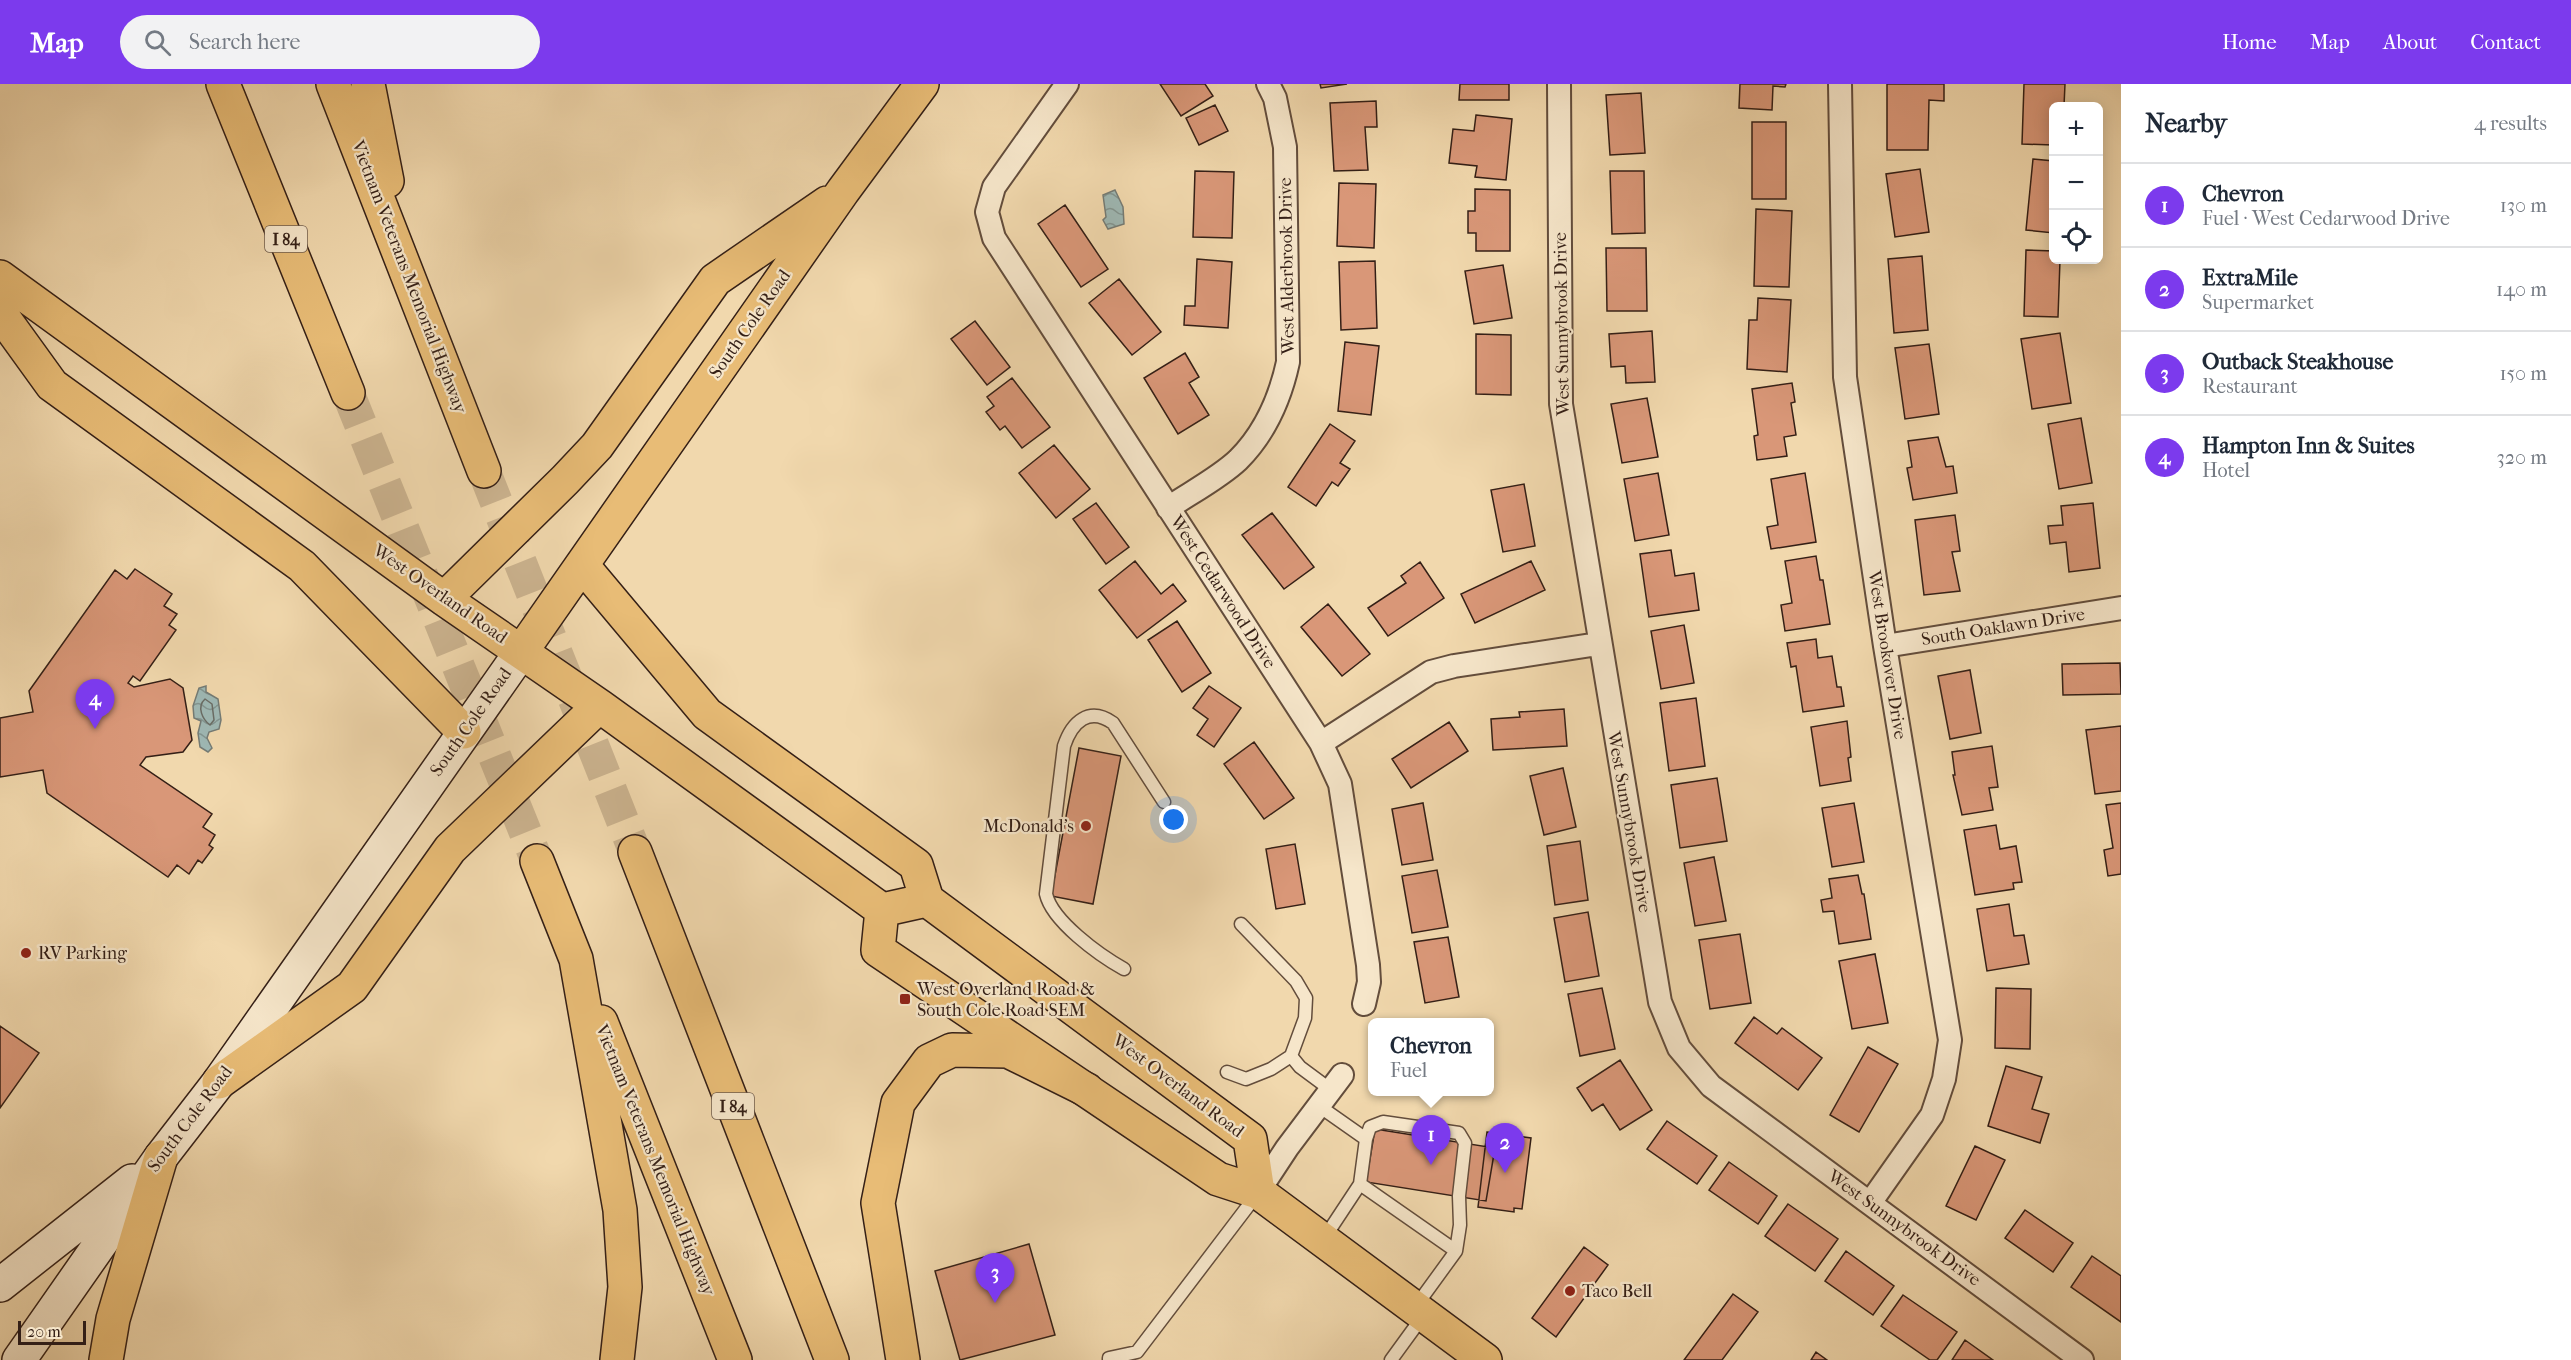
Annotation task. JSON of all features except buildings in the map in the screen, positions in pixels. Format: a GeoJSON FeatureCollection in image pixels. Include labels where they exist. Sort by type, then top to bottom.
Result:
{"type":"FeatureCollection","features":[{"type":"Feature","properties":{"kind":"main road","name":"I 84"},"geometry":{"type":"LineString","coordinates":[[223,84],[348,393]]}},
{"type":"Feature","properties":{"kind":"main road","name":"Vietnam Veterans Memorial Highway"},"geometry":{"type":"LineString","coordinates":[[333,84],[484,471]]}},
{"type":"Feature","properties":{"kind":"main road"},"geometry":{"type":"LineString","coordinates":[[368,84],[404,262]]}},
{"type":"Feature","properties":{"kind":"main road","name":"South Cole Road"},"geometry":{"type":"LineString","coordinates":[[19,1360],[161,1157],[219,1082],[843,191],[922,84]]}},
{"type":"Feature","properties":{"kind":"main road"},"geometry":{"type":"LineString","coordinates":[[444,599],[597,446],[715,280],[843,191]]}},
{"type":"Feature","properties":{"kind":"main road","name":"West Overland Road"},"geometry":{"type":"LineString","coordinates":[[0,277],[444,599],[599,706],[882,910]]}},
{"type":"Feature","properties":{"kind":"main road"},"geometry":{"type":"LineString","coordinates":[[0,313],[52,384],[302,566],[464,732]]}},
{"type":"Feature","properties":{"kind":"main road"},"geometry":{"type":"LineString","coordinates":[[582,565],[707,714],[915,866],[927,900],[882,910],[879,950],[1218,1179],[1258,1192],[1485,1360]]}},
{"type":"Feature","properties":{"kind":"main road"},"geometry":{"type":"LineString","coordinates":[[219,1082],[352,987],[447,854],[599,706]]}},
{"type":"Feature","properties":{"kind":"main road","name":"I 84"},"geometry":{"type":"LineString","coordinates":[[635,852],[832,1360]]}},
{"type":"Feature","properties":{"kind":"main road"},"geometry":{"type":"LineString","coordinates":[[537,861],[576,959],[623,1239],[624,1304],[617,1360]]}},
{"type":"Feature","properties":{"kind":"main road","name":"West Overland Road"},"geometry":{"type":"LineString","coordinates":[[927,900],[1250,1139],[1258,1192]]}},
{"type":"Feature","properties":{"kind":"main road","name":"Vietnam Veterans Memorial Highway"},"geometry":{"type":"LineString","coordinates":[[576,959],[735,1360]]}},
{"type":"Feature","properties":{"kind":"main road"},"geometry":{"type":"LineString","coordinates":[[903,1360],[878,1203],[898,1103],[929,1061],[952,1050],[1008,1051],[1086,1090]]}},
{"type":"Feature","properties":{"kind":"main road"},"geometry":{"type":"LineString","coordinates":[[0,1285],[161,1157]]}},
{"type":"Feature","properties":{"kind":"main road"},"geometry":{"type":"LineString","coordinates":[[106,1360],[113,1319],[161,1157]]}},
{"type":"Feature","properties":{"kind":"street","name":"West Cedarwood Drive"},"geometry":{"type":"LineString","coordinates":[[1067,84],[994,188],[987,212],[994,238],[1321,743],[1340,784],[1368,965],[1369,982],[1364,1005]]}},
{"type":"Feature","properties":{"kind":"street","name":"West Alderbrook Drive"},"geometry":{"type":"LineString","coordinates":[[1168,508],[1237,461],[1271,414],[1284,382],[1288,362],[1285,147],[1275,98],[1268,84]]}},
{"type":"Feature","properties":{"kind":"street","name":"West Sunnybrook Drive"},"geometry":{"type":"LineString","coordinates":[[1559,84],[1561,404],[1598,644],[1659,1002],[1679,1048],[1711,1086],[2082,1360]]}},
{"type":"Feature","properties":{"kind":"street","name":"West Brookover Drive"},"geometry":{"type":"LineString","coordinates":[[1840,84],[1845,377],[1885,646],[1950,1040],[1944,1079],[1932,1115],[1870,1203]]}},
{"type":"Feature","properties":{"kind":"street","name":"South Oaklawn Drive"},"geometry":{"type":"LineString","coordinates":[[1885,646],[2121,608]]}},
{"type":"Feature","properties":{"kind":"street"},"geometry":{"type":"LineString","coordinates":[[1321,743],[1431,672],[1454,666],[1598,644]]}},
{"type":"Feature","properties":{"kind":"street"},"geometry":{"type":"LineString","coordinates":[[1258,1192],[1331,1091]]}},
{"type":"Feature","properties":{"kind":"lane"},"geometry":{"type":"LineString","coordinates":[[1124,969],[1102,956],[1054,913],[1046,894],[1064,746],[1075,724],[1093,716],[1104,717],[1113,723],[1164,802]]}},
{"type":"Feature","properties":{"kind":"lane"},"geometry":{"type":"LineString","coordinates":[[1227,1072],[1246,1079],[1292,1056],[1305,1018],[1306,998],[1296,981],[1241,924]]}},
{"type":"Feature","properties":{"kind":"lane"},"geometry":{"type":"LineString","coordinates":[[1292,1056],[1300,1066],[1331,1091],[1366,1139]]}},
{"type":"Feature","properties":{"kind":"lane"},"geometry":{"type":"LineString","coordinates":[[1323,1240],[1360,1184],[1366,1139],[1370,1127],[1383,1122],[1459,1133],[1465,1143],[1459,1196],[1460,1225],[1456,1251],[1391,1360]]}},
{"type":"Feature","properties":{"kind":"lane"},"geometry":{"type":"LineString","coordinates":[[1360,1184],[1456,1251]]}},
{"type":"Feature","properties":{"kind":"lane"},"geometry":{"type":"LineString","coordinates":[[1106,1359],[1137,1352],[1258,1192]]}},
{"type":"Feature","properties":{"kind":"water"},"geometry":{"type":"Polygon","coordinates":[[[1115,190],[1123,207],[1124,224],[1108,229],[1103,220],[1106,217],[1103,195],[1115,190]]]}},
{"type":"Feature","properties":{"kind":"water"},"geometry":{"type":"Polygon","coordinates":[[[206,686],[206,692],[218,699],[221,720],[219,729],[209,732],[207,738],[212,748],[208,752],[200,747],[198,733],[201,721],[194,718],[193,706],[199,688],[206,686]]]}},
{"type":"Feature","properties":{"kind":"tunnel"},"geometry":{"type":"LineString","coordinates":[[348,393],[537,861]]}},
{"type":"Feature","properties":{"kind":"tunnel"},"geometry":{"type":"LineString","coordinates":[[484,471],[635,852]]}},
{"type":"Feature","properties":{"kind":"place","name":"Hampton Inn & Suites"},"geometry":{"type":"Point","coordinates":[95,729]}},
{"type":"Feature","properties":{"kind":"place","name":"McDonald's"},"geometry":{"type":"Point","coordinates":[1086,826]}},
{"type":"Feature","properties":{"kind":"place","name":"RV Parking"},"geometry":{"type":"Point","coordinates":[26,953]}},
{"type":"Feature","properties":{"kind":"place","name":"West Overland Road & South Cole Road SEM"},"geometry":{"type":"Point","coordinates":[905,999]}},
{"type":"Feature","properties":{"kind":"place","name":"Chevron"},"geometry":{"type":"Point","coordinates":[1431,1165]}},
{"type":"Feature","properties":{"kind":"place","name":"ExtraMile"},"geometry":{"type":"Point","coordinates":[1505,1173]}},
{"type":"Feature","properties":{"kind":"place","name":"Taco Bell"},"geometry":{"type":"Point","coordinates":[1570,1291]}},
{"type":"Feature","properties":{"kind":"place","name":"Outback Steakhouse"},"geometry":{"type":"Point","coordinates":[995,1303]}}]}
